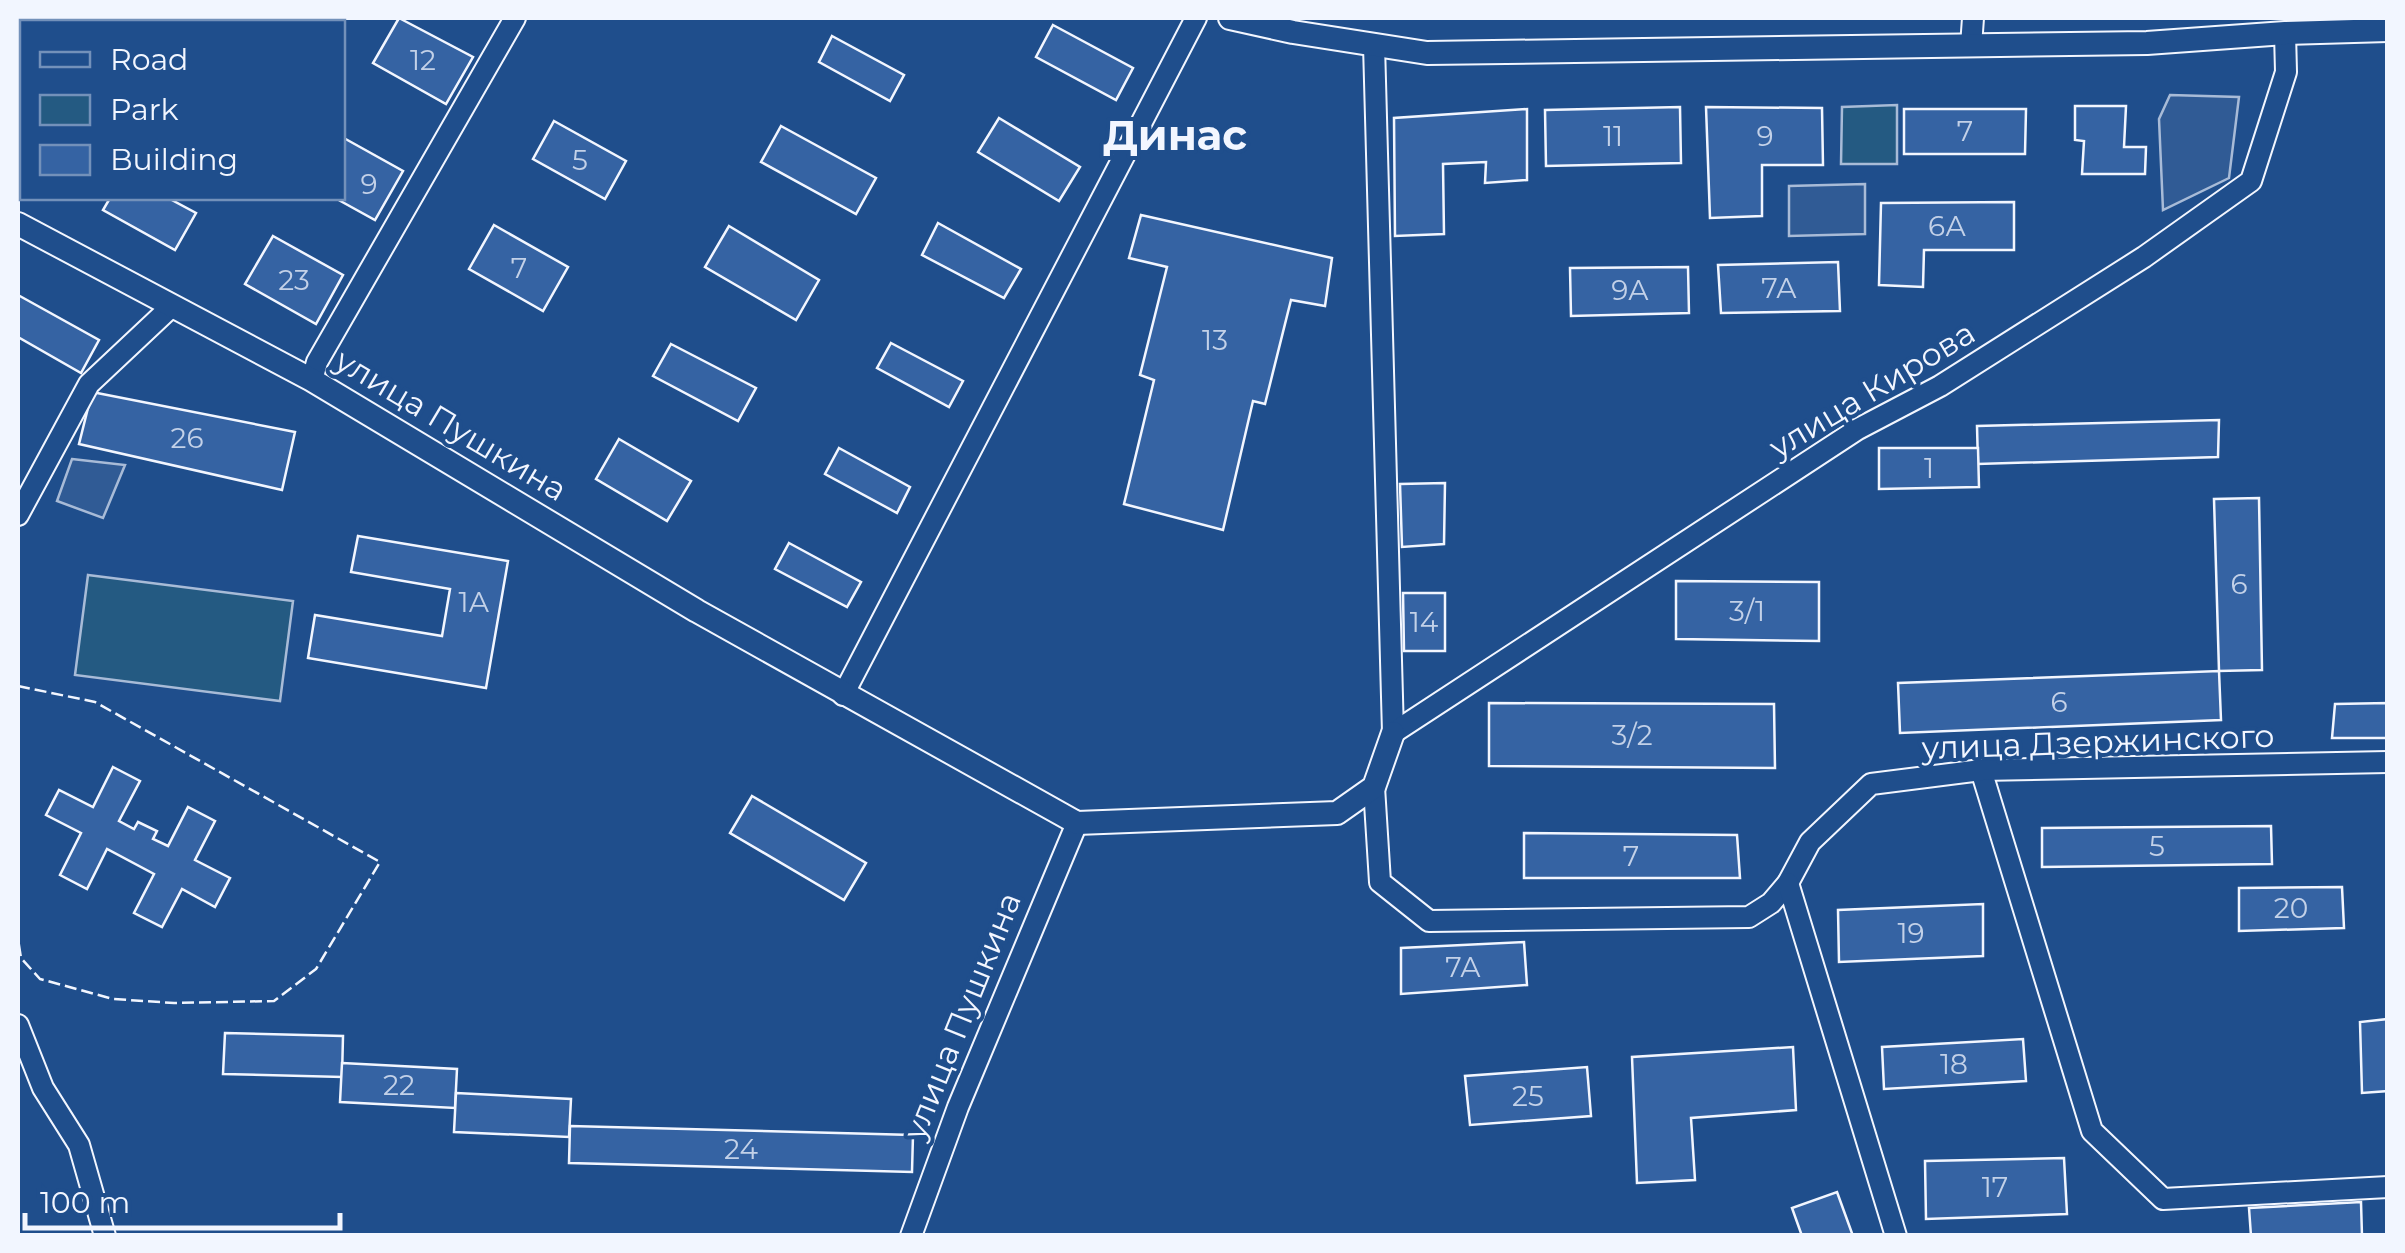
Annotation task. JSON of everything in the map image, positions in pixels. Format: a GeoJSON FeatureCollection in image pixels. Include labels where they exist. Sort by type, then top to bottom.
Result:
{"type":"FeatureCollection","features":[{"type":"Feature","properties":{"kind":"street"},"geometry":{"type":"LineString","coordinates":[[312,380],[317,362],[515,18]]}},
{"type":"Feature","properties":{"kind":"street"},"geometry":{"type":"LineString","coordinates":[[844,695],[1196,18]]}},
{"type":"Feature","properties":{"kind":"street"},"geometry":{"type":"LineString","coordinates":[[1230,18],[1294,25],[1374,45],[1427,53],[2146,44],[2285,32],[2388,30]]}},
{"type":"Feature","properties":{"kind":"street"},"geometry":{"type":"LineString","coordinates":[[1971,46],[1972,18]]}},
{"type":"Feature","properties":{"kind":"street","name":"улица Кирова"},"geometry":{"type":"LineString","coordinates":[[1393,733],[1858,428],[1940,386],[2144,258],[2251,181],[2286,72],[2285,32]]}},
{"type":"Feature","properties":{"kind":"street"},"geometry":{"type":"LineString","coordinates":[[1077,823],[1337,813],[1374,788],[1393,733],[1374,45]]}},
{"type":"Feature","properties":{"kind":"street","name":"улица Пушкина"},"geometry":{"type":"LineString","coordinates":[[18,224],[312,380],[696,611],[1077,823],[958,1106],[912,1236]]}},
{"type":"Feature","properties":{"kind":"street"},"geometry":{"type":"LineString","coordinates":[[18,515],[89,384],[171,308]]}},
{"type":"Feature","properties":{"kind":"street","name":"улица Дзержинского"},"geometry":{"type":"LineString","coordinates":[[1374,788],[1380,882],[1429,921],[1749,917],[1771,902],[1788,882],[1810,842],[1871,784],[1981,770],[2388,762]]}},
{"type":"Feature","properties":{"kind":"street"},"geometry":{"type":"LineString","coordinates":[[1981,770],[2092,1131],[2163,1199],[2388,1187]]}},
{"type":"Feature","properties":{"kind":"street"},"geometry":{"type":"LineString","coordinates":[[1788,882],[1896,1236]]}},
{"type":"Feature","properties":{"kind":"street"},"geometry":{"type":"LineString","coordinates":[[18,1025],[43,1088],[80,1145],[105,1236]]}},
{"type":"Feature","properties":{"kind":"green space"},"geometry":{"type":"Polygon","coordinates":[[[1897,105],[1897,164],[1841,164],[1842,107],[1897,105]]]}},
{"type":"Feature","properties":{"kind":"green space"},"geometry":{"type":"Polygon","coordinates":[[[88,575],[293,601],[280,701],[75,675],[88,575]]]}},
{"type":"Feature","properties":{"kind":"shaded area"},"geometry":{"type":"Polygon","coordinates":[[[2170,95],[2239,97],[2229,178],[2163,210],[2159,119],[2170,95]]]}},
{"type":"Feature","properties":{"kind":"shaded area"},"geometry":{"type":"Polygon","coordinates":[[[1865,184],[1865,234],[1789,236],[1789,186],[1865,184]]]}},
{"type":"Feature","properties":{"kind":"shaded area"},"geometry":{"type":"Polygon","coordinates":[[[72,459],[125,465],[103,518],[57,501],[72,459]]]}},
{"type":"Feature","properties":{"kind":"building"},"geometry":{"type":"Polygon","coordinates":[[[399,18],[473,57],[446,104],[373,63],[399,18]]]}},
{"type":"Feature","properties":{"kind":"building"},"geometry":{"type":"Polygon","coordinates":[[[1053,25],[1133,68],[1116,100],[1036,57],[1053,25]]]}},
{"type":"Feature","properties":{"kind":"building"},"geometry":{"type":"Polygon","coordinates":[[[832,36],[904,75],[890,101],[819,62],[832,36]]]}},
{"type":"Feature","properties":{"kind":"building"},"geometry":{"type":"Polygon","coordinates":[[[2075,106],[2126,106],[2124,147],[2146,147],[2145,174],[2082,174],[2084,141],[2075,140],[2075,106]]]}},
{"type":"Feature","properties":{"kind":"building"},"geometry":{"type":"Polygon","coordinates":[[[1680,107],[1681,163],[1546,166],[1545,110],[1680,107]]]}},
{"type":"Feature","properties":{"kind":"building"},"geometry":{"type":"Polygon","coordinates":[[[1706,107],[1822,108],[1823,165],[1762,165],[1762,216],[1710,218],[1706,107]]]}},
{"type":"Feature","properties":{"kind":"building"},"geometry":{"type":"Polygon","coordinates":[[[1527,109],[1527,180],[1485,183],[1486,162],[1443,164],[1444,234],[1395,236],[1394,118],[1527,109]]]}},
{"type":"Feature","properties":{"kind":"building"},"geometry":{"type":"Polygon","coordinates":[[[1904,109],[2026,109],[2025,154],[1904,154],[1904,109]]]}},
{"type":"Feature","properties":{"kind":"building"},"geometry":{"type":"Polygon","coordinates":[[[999,118],[1080,167],[1059,201],[978,152],[999,118]]]}},
{"type":"Feature","properties":{"kind":"building"},"geometry":{"type":"Polygon","coordinates":[[[554,121],[626,161],[605,199],[533,159],[554,121]]]}},
{"type":"Feature","properties":{"kind":"building"},"geometry":{"type":"Polygon","coordinates":[[[781,126],[876,178],[856,214],[761,162],[781,126]]]}},
{"type":"Feature","properties":{"kind":"building"},"geometry":{"type":"Polygon","coordinates":[[[345,139],[403,171],[375,220],[339,200],[345,200],[345,139]]]}},
{"type":"Feature","properties":{"kind":"building"},"geometry":{"type":"Polygon","coordinates":[[[109,200],[172,200],[196,213],[175,250],[103,210],[109,200]]]}},
{"type":"Feature","properties":{"kind":"building"},"geometry":{"type":"Polygon","coordinates":[[[2014,202],[2014,250],[1924,250],[1923,287],[1879,285],[1881,203],[2014,202]]]}},
{"type":"Feature","properties":{"kind":"building"},"geometry":{"type":"Polygon","coordinates":[[[1141,215],[1332,258],[1325,306],[1291,300],[1265,404],[1253,401],[1223,530],[1124,504],[1154,380],[1140,375],[1167,267],[1129,258],[1141,215]]]}},
{"type":"Feature","properties":{"kind":"building"},"geometry":{"type":"Polygon","coordinates":[[[938,223],[1021,269],[1004,298],[922,255],[938,223]]]}},
{"type":"Feature","properties":{"kind":"building"},"geometry":{"type":"Polygon","coordinates":[[[494,225],[568,267],[543,311],[469,269],[494,225]]]}},
{"type":"Feature","properties":{"kind":"building"},"geometry":{"type":"Polygon","coordinates":[[[729,226],[819,280],[796,320],[705,267],[729,226]]]}},
{"type":"Feature","properties":{"kind":"building"},"geometry":{"type":"Polygon","coordinates":[[[273,236],[343,275],[316,324],[245,284],[273,236]]]}},
{"type":"Feature","properties":{"kind":"building"},"geometry":{"type":"Polygon","coordinates":[[[1838,262],[1840,311],[1721,313],[1718,265],[1838,262]]]}},
{"type":"Feature","properties":{"kind":"building"},"geometry":{"type":"Polygon","coordinates":[[[1688,267],[1689,313],[1571,316],[1570,268],[1688,267]]]}},
{"type":"Feature","properties":{"kind":"building"},"geometry":{"type":"Polygon","coordinates":[[[18,295],[99,340],[81,373],[18,337],[18,295]]]}},
{"type":"Feature","properties":{"kind":"building"},"geometry":{"type":"Polygon","coordinates":[[[891,343],[963,381],[949,407],[877,368],[891,343]]]}},
{"type":"Feature","properties":{"kind":"building"},"geometry":{"type":"Polygon","coordinates":[[[671,344],[756,388],[738,421],[653,376],[671,344]]]}},
{"type":"Feature","properties":{"kind":"building"},"geometry":{"type":"Polygon","coordinates":[[[92,392],[295,432],[282,490],[79,444],[92,392]]]}},
{"type":"Feature","properties":{"kind":"building"},"geometry":{"type":"Polygon","coordinates":[[[2219,420],[2218,457],[1978,464],[1977,426],[2219,420]]]}},
{"type":"Feature","properties":{"kind":"building"},"geometry":{"type":"Polygon","coordinates":[[[619,439],[691,481],[667,521],[596,479],[619,439]]]}},
{"type":"Feature","properties":{"kind":"building"},"geometry":{"type":"Polygon","coordinates":[[[839,448],[910,487],[897,513],[825,474],[839,448]]]}},
{"type":"Feature","properties":{"kind":"building"},"geometry":{"type":"Polygon","coordinates":[[[1879,448],[1978,448],[1979,487],[1879,489],[1879,448]]]}},
{"type":"Feature","properties":{"kind":"building"},"geometry":{"type":"Polygon","coordinates":[[[1445,483],[1444,544],[1402,547],[1400,484],[1445,483]]]}},
{"type":"Feature","properties":{"kind":"building"},"geometry":{"type":"Polygon","coordinates":[[[2259,498],[2262,670],[2219,671],[2214,499],[2259,498]]]}},
{"type":"Feature","properties":{"kind":"building"},"geometry":{"type":"Polygon","coordinates":[[[358,536],[508,561],[486,688],[308,658],[315,615],[442,636],[450,589],[351,572],[358,536]]]}},
{"type":"Feature","properties":{"kind":"building"},"geometry":{"type":"Polygon","coordinates":[[[789,543],[861,582],[847,607],[775,569],[789,543]]]}},
{"type":"Feature","properties":{"kind":"building"},"geometry":{"type":"Polygon","coordinates":[[[1676,581],[1819,582],[1819,641],[1676,639],[1676,581]]]}},
{"type":"Feature","properties":{"kind":"building"},"geometry":{"type":"Polygon","coordinates":[[[1403,593],[1445,593],[1445,651],[1404,651],[1403,593]]]}},
{"type":"Feature","properties":{"kind":"building"},"geometry":{"type":"Polygon","coordinates":[[[2219,671],[2221,720],[1900,733],[1898,683],[2219,671]]]}},
{"type":"Feature","properties":{"kind":"building"},"geometry":{"type":"Polygon","coordinates":[[[1489,703],[1774,704],[1775,768],[1489,766],[1489,703]]]}},
{"type":"Feature","properties":{"kind":"building"},"geometry":{"type":"Polygon","coordinates":[[[2388,703],[2388,738],[2332,738],[2335,704],[2388,703]]]}},
{"type":"Feature","properties":{"kind":"building"},"geometry":{"type":"Polygon","coordinates":[[[113,767],[140,781],[119,821],[134,829],[138,822],[157,831],[153,839],[168,846],[188,807],[215,821],[195,860],[230,878],[215,907],[182,889],[162,927],[134,913],[154,874],[107,849],[87,889],[60,875],[81,833],[46,815],[59,790],[93,807],[113,767]]]}},
{"type":"Feature","properties":{"kind":"building"},"geometry":{"type":"Polygon","coordinates":[[[752,796],[866,863],[844,900],[730,833],[752,796]]]}},
{"type":"Feature","properties":{"kind":"building"},"geometry":{"type":"Polygon","coordinates":[[[2271,826],[2272,864],[2042,867],[2042,828],[2271,826]]]}},
{"type":"Feature","properties":{"kind":"building"},"geometry":{"type":"Polygon","coordinates":[[[1524,833],[1737,835],[1740,878],[1524,878],[1524,833]]]}},
{"type":"Feature","properties":{"kind":"building"},"geometry":{"type":"Polygon","coordinates":[[[2342,887],[2344,928],[2239,931],[2239,888],[2342,887]]]}},
{"type":"Feature","properties":{"kind":"building"},"geometry":{"type":"Polygon","coordinates":[[[1983,904],[1983,956],[1839,962],[1838,910],[1983,904]]]}},
{"type":"Feature","properties":{"kind":"building"},"geometry":{"type":"Polygon","coordinates":[[[1524,942],[1527,985],[1401,994],[1401,948],[1524,942]]]}},
{"type":"Feature","properties":{"kind":"building"},"geometry":{"type":"Polygon","coordinates":[[[2388,1019],[2388,1091],[2362,1093],[2360,1022],[2388,1019]]]}},
{"type":"Feature","properties":{"kind":"building"},"geometry":{"type":"Polygon","coordinates":[[[225,1033],[343,1036],[342,1077],[223,1074],[225,1033]]]}},
{"type":"Feature","properties":{"kind":"building"},"geometry":{"type":"Polygon","coordinates":[[[2023,1039],[2026,1081],[1884,1089],[1882,1047],[2023,1039]]]}},
{"type":"Feature","properties":{"kind":"building"},"geometry":{"type":"Polygon","coordinates":[[[1793,1047],[1796,1110],[1691,1118],[1695,1180],[1637,1183],[1632,1057],[1793,1047]]]}},
{"type":"Feature","properties":{"kind":"building"},"geometry":{"type":"Polygon","coordinates":[[[342,1063],[457,1069],[455,1108],[340,1102],[342,1063]]]}},
{"type":"Feature","properties":{"kind":"building"},"geometry":{"type":"Polygon","coordinates":[[[1587,1067],[1591,1116],[1470,1125],[1465,1076],[1587,1067]]]}},
{"type":"Feature","properties":{"kind":"building"},"geometry":{"type":"Polygon","coordinates":[[[456,1093],[571,1099],[569,1137],[454,1132],[456,1093]]]}},
{"type":"Feature","properties":{"kind":"building"},"geometry":{"type":"Polygon","coordinates":[[[570,1126],[913,1135],[912,1172],[569,1163],[570,1126]]]}},
{"type":"Feature","properties":{"kind":"building"},"geometry":{"type":"Polygon","coordinates":[[[2064,1158],[2067,1214],[1926,1219],[1925,1161],[2064,1158]]]}},
{"type":"Feature","properties":{"kind":"building"},"geometry":{"type":"Polygon","coordinates":[[[1837,1192],[1853,1236],[1802,1236],[1792,1208],[1837,1192]]]}},
{"type":"Feature","properties":{"kind":"building"},"geometry":{"type":"Polygon","coordinates":[[[2361,1202],[2362,1236],[2251,1236],[2249,1208],[2361,1202]]]}},
{"type":"Feature","properties":{"kind":"fence"},"geometry":{"type":"LineString","coordinates":[[18,686],[95,702],[380,862],[316,969],[274,1001],[174,1003],[113,999],[40,979],[21,958],[18,939]]}},
{"type":"Feature","properties":{"kind":"district","name":"Динас"},"geometry":{"type":"Point","coordinates":[1175,135]}}]}
